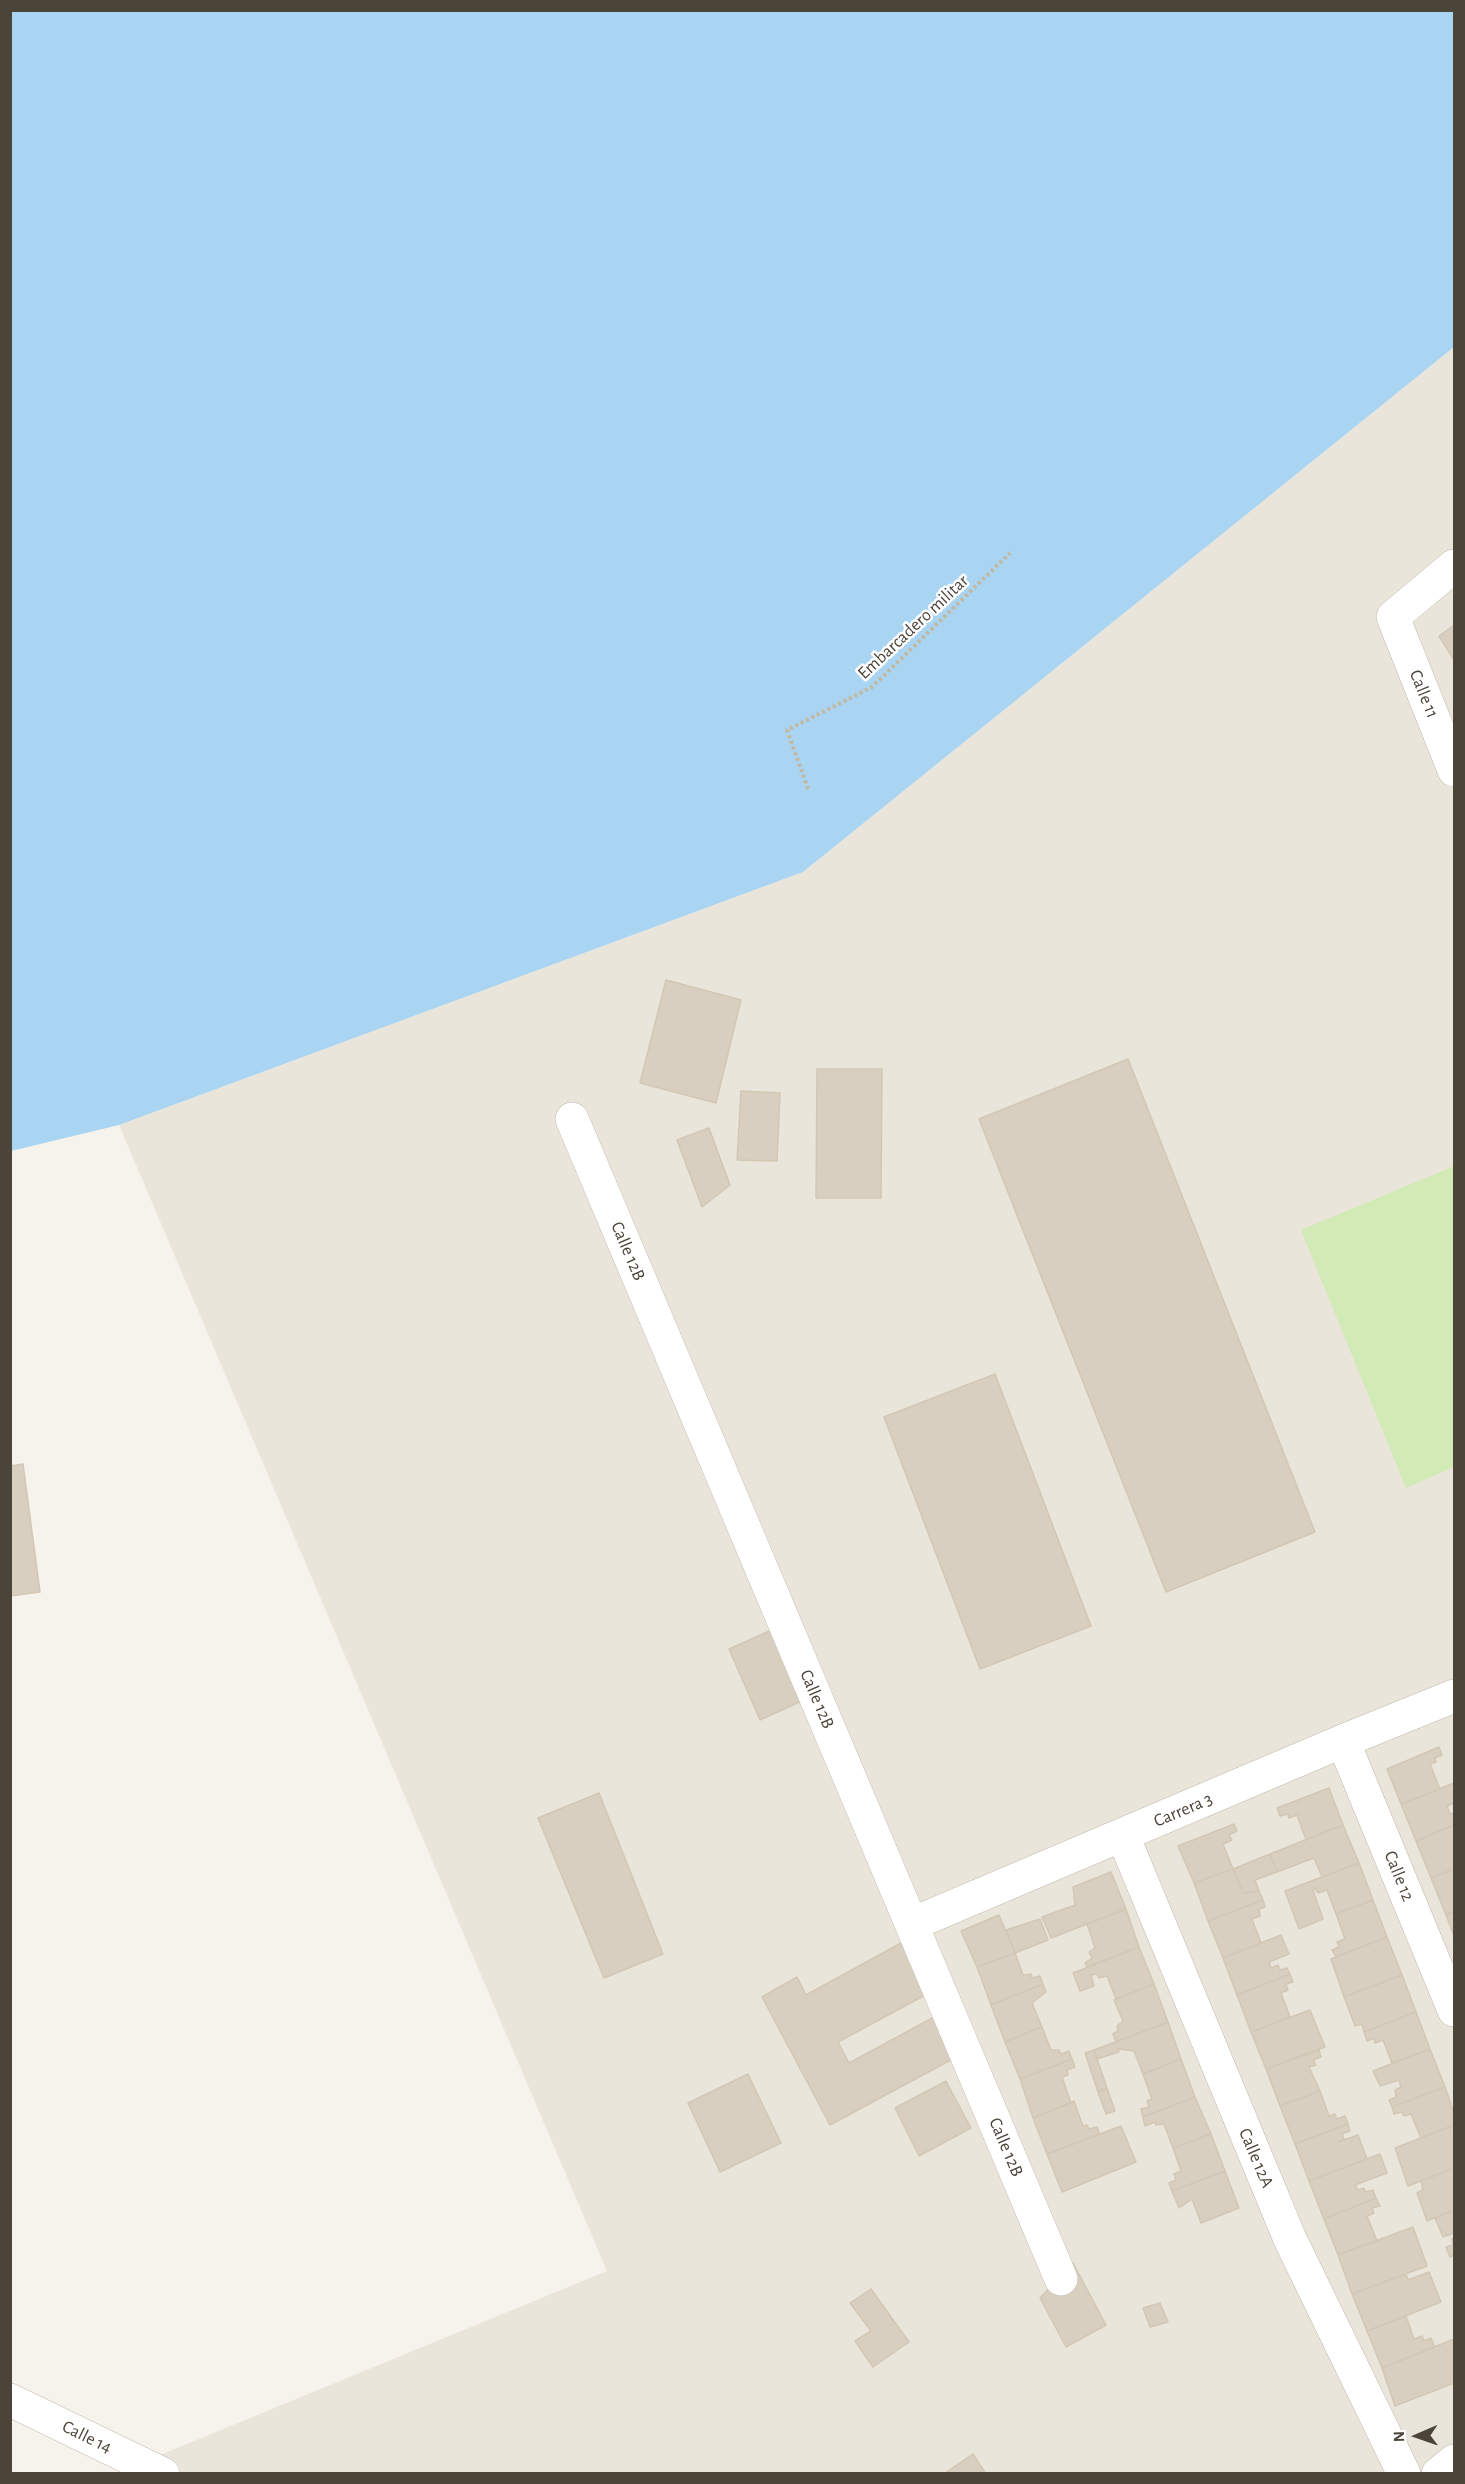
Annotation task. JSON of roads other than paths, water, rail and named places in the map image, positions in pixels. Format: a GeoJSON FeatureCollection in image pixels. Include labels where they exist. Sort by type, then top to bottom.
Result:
{"type":"FeatureCollection","features":[{"type":"Feature","properties":{"kind":"street","name":"Calle 11"},"geometry":{"type":"LineString","coordinates":[[1455,566],[1393,617],[1455,770]]}},
{"type":"Feature","properties":{"kind":"street","name":"Calle 12B"},"geometry":{"type":"LineString","coordinates":[[572,1119],[1061,2279]]}},
{"type":"Feature","properties":{"kind":"street","name":"Carrera 3"},"geometry":{"type":"LineString","coordinates":[[912,1924],[1455,1696]]}},
{"type":"Feature","properties":{"kind":"street","name":"Calle 12"},"geometry":{"type":"LineString","coordinates":[[1344,1741],[1455,2010]]}},
{"type":"Feature","properties":{"kind":"street","name":"Calle 12A"},"geometry":{"type":"LineString","coordinates":[[1123,1836],[1290,2239],[1404,2474]]}},
{"type":"Feature","properties":{"kind":"street","name":"Calle 14"},"geometry":{"type":"LineString","coordinates":[[10,2400],[163,2474]]}},
{"type":"Feature","properties":{"kind":"street"},"geometry":{"type":"LineString","coordinates":[[1438,2474],[1455,2461]]}},
{"type":"Feature","properties":{"kind":"water"},"geometry":{"type":"Polygon","coordinates":[[[10,11],[1454,11],[1454,347],[803,872],[119,1125],[11,1151],[10,11]]]}}]}
